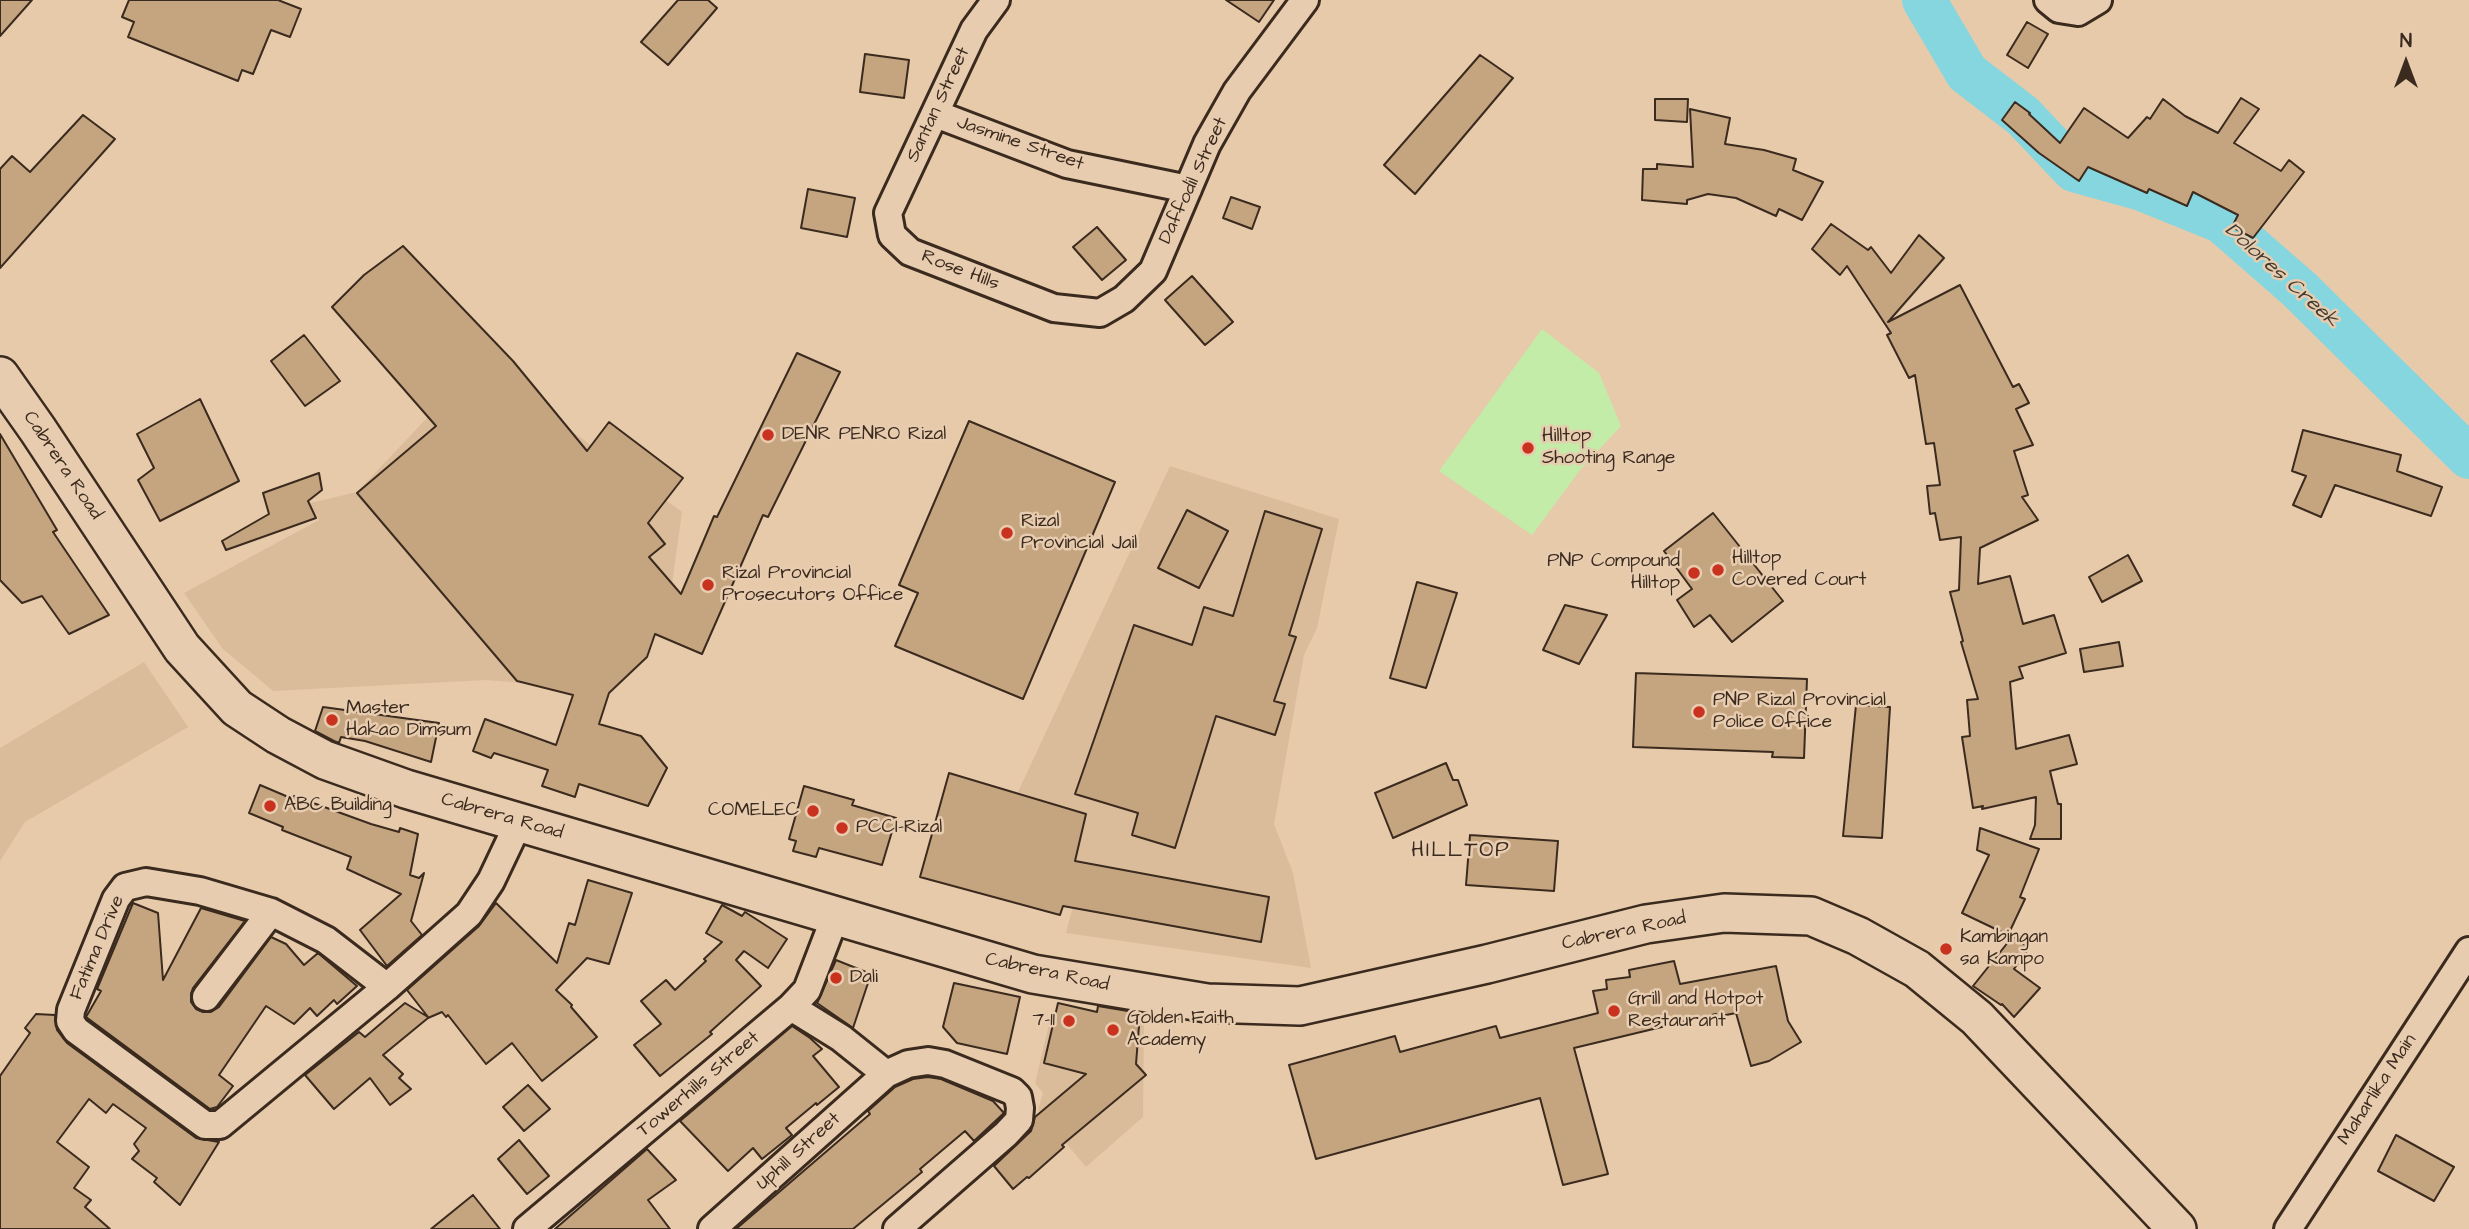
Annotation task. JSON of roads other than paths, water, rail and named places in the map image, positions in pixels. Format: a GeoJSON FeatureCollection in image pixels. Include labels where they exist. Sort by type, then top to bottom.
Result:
{"type":"FeatureCollection","features":[{"type":"Feature","properties":{"kind":"main road","name":"Cabrera Road"},"geometry":{"type":"LineString","coordinates":[[0,376],[182,648],[237,708],[278,735],[325,760],[406,789],[1033,974],[1207,1003],[1300,1006],[1646,924],[1724,913],[1811,916],[1858,936],[1917,969],[1977,1018],[2177,1229]]}},
{"type":"Feature","properties":{"kind":"street","name":"Santan Street"},"geometry":{"type":"LineString","coordinates":[[888,213],[974,30],[996,0]]}},
{"type":"Feature","properties":{"kind":"street","name":"Daffodil Street"},"geometry":{"type":"LineString","coordinates":[[1054,308],[1100,313],[1124,299],[1153,271],[1206,144],[1237,91],[1305,0]]}},
{"type":"Feature","properties":{"kind":"street"},"geometry":{"type":"LineString","coordinates":[[2054,5],[2078,12],[2098,0]]}},
{"type":"Feature","properties":{"kind":"street","name":"Jasmine Street"},"geometry":{"type":"LineString","coordinates":[[936,114],[1067,164],[1188,189]]}},
{"type":"Feature","properties":{"kind":"street","name":"Rose Hills"},"geometry":{"type":"LineString","coordinates":[[888,213],[892,235],[911,252],[1054,308]]}},
{"type":"Feature","properties":{"kind":"street","name":"Fatima Drive"},"geometry":{"type":"LineString","coordinates":[[387,987],[326,940],[271,912],[200,891],[146,882],[125,887],[116,899],[71,1010],[71,1021],[76,1030],[205,1125],[220,1125],[387,987],[475,907],[491,881],[519,822]]}},
{"type":"Feature","properties":{"kind":"street"},"geometry":{"type":"LineString","coordinates":[[206,997],[271,912]]}},
{"type":"Feature","properties":{"kind":"street","name":"Towerhills Street"},"geometry":{"type":"LineString","coordinates":[[527,1229],[792,1007],[807,990],[835,917]]}},
{"type":"Feature","properties":{"kind":"street","name":"Maharlika Main"},"geometry":{"type":"LineString","coordinates":[[2288,1229],[2469,951]]}},
{"type":"Feature","properties":{"kind":"street"},"geometry":{"type":"LineString","coordinates":[[792,1007],[841,1038],[886,1074],[908,1064],[928,1061],[945,1064],[1012,1091],[1018,1097],[1019,1119],[1006,1134],[897,1229]]}},
{"type":"Feature","properties":{"kind":"street","name":"Uphill Street"},"geometry":{"type":"LineString","coordinates":[[712,1229],[886,1074]]}},
{"type":"Feature","properties":{"kind":"waterway","name":"Dolores Creek"},"geometry":{"type":"LineString","coordinates":[[1924,0],[1967,73],[2023,116],[2074,170],[2142,189],[2221,221],[2299,289],[2469,457]]}},
{"type":"Feature","properties":{"kind":"place","name":"DENR PENRO Rizal"},"geometry":{"type":"Point","coordinates":[768,435]}},
{"type":"Feature","properties":{"kind":"place","name":"Hilltop Shooting Range"},"geometry":{"type":"Point","coordinates":[1528,448]}},
{"type":"Feature","properties":{"kind":"place","name":"Rizal Provincial Jail"},"geometry":{"type":"Point","coordinates":[1007,533]}},
{"type":"Feature","properties":{"kind":"place","name":"Hilltop Covered Court"},"geometry":{"type":"Point","coordinates":[1718,570]}},
{"type":"Feature","properties":{"kind":"place","name":"PNP Compound Hilltop"},"geometry":{"type":"Point","coordinates":[1694,573]}},
{"type":"Feature","properties":{"kind":"place","name":"Rizal Provincial Prosecutors Office"},"geometry":{"type":"Point","coordinates":[708,585]}},
{"type":"Feature","properties":{"kind":"place","name":"PNP Rizal Provincial Police Office"},"geometry":{"type":"Point","coordinates":[1699,712]}},
{"type":"Feature","properties":{"kind":"place","name":"Master Hakao Dimsum"},"geometry":{"type":"Point","coordinates":[332,720]}},
{"type":"Feature","properties":{"kind":"place","name":"ABC Building"},"geometry":{"type":"Point","coordinates":[270,806]}},
{"type":"Feature","properties":{"kind":"place","name":"COMELEC"},"geometry":{"type":"Point","coordinates":[813,811]}},
{"type":"Feature","properties":{"kind":"place","name":"PCCI-Rizal"},"geometry":{"type":"Point","coordinates":[842,828]}},
{"type":"Feature","properties":{"kind":"place","name":"Kambingan sa Kampo"},"geometry":{"type":"Point","coordinates":[1946,949]}},
{"type":"Feature","properties":{"kind":"place","name":"Dali"},"geometry":{"type":"Point","coordinates":[836,978]}},
{"type":"Feature","properties":{"kind":"place","name":"Grill and Hotpot Restaurant"},"geometry":{"type":"Point","coordinates":[1614,1011]}},
{"type":"Feature","properties":{"kind":"place","name":"7-11"},"geometry":{"type":"Point","coordinates":[1069,1021]}},
{"type":"Feature","properties":{"kind":"place","name":"Golden Faith Academy"},"geometry":{"type":"Point","coordinates":[1113,1030]}},
{"type":"Feature","properties":{"kind":"district","name":"HILLTOP"},"geometry":{"type":"Point","coordinates":[1461,852]}}]}
